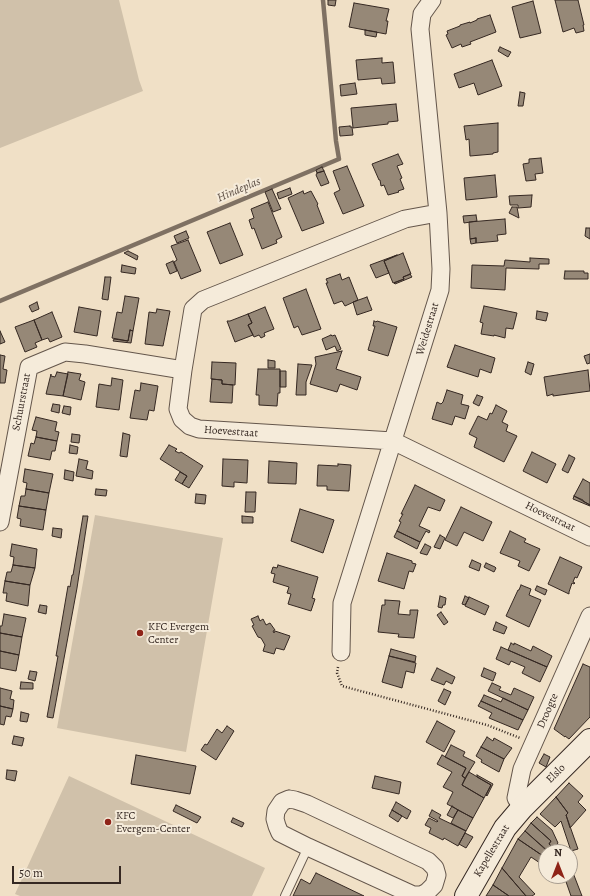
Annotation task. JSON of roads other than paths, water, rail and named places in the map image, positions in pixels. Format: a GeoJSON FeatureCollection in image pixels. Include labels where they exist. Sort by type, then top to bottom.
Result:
{"type":"FeatureCollection","features":[{"type":"Feature","properties":{"kind":"street","name":"Weidestraat"},"geometry":{"type":"LineString","coordinates":[[341,652],[342,603],[440,290],[441,269],[438,213],[420,29],[422,14],[432,0]]}},
{"type":"Feature","properties":{"kind":"street","name":"Hoevestraat"},"geometry":{"type":"LineString","coordinates":[[438,213],[405,219],[203,300],[193,309],[178,409],[182,419],[190,426],[199,429],[393,441],[590,536]]}},
{"type":"Feature","properties":{"kind":"street","name":"Schuurstraat"},"geometry":{"type":"LineString","coordinates":[[0,522],[29,367],[65,352],[183,370]]}},
{"type":"Feature","properties":{"kind":"street","name":"Droogte"},"geometry":{"type":"LineString","coordinates":[[522,808],[516,798],[522,769],[590,616]]}},
{"type":"Feature","properties":{"kind":"street","name":"Elslo"},"geometry":{"type":"LineString","coordinates":[[522,808],[590,740]]}},
{"type":"Feature","properties":{"kind":"street"},"geometry":{"type":"LineString","coordinates":[[289,799],[307,804],[428,861],[436,868],[437,875],[434,885],[427,892],[419,896],[413,895],[308,847],[280,832],[276,826],[276,811],[282,802],[289,799]]}},
{"type":"Feature","properties":{"kind":"street","name":"Kapellestraat"},"geometry":{"type":"LineString","coordinates":[[466,896],[505,828],[522,808]]}},
{"type":"Feature","properties":{"kind":"lane"},"geometry":{"type":"LineString","coordinates":[[285,896],[308,847]]}},
{"type":"Feature","properties":{"kind":"waterway","name":"Hindeplas"},"geometry":{"type":"LineString","coordinates":[[0,301],[339,159],[323,0]]}},
{"type":"Feature","properties":{"kind":"place","name":"KFC Evergem Center"},"geometry":{"type":"Point","coordinates":[140,633]}},
{"type":"Feature","properties":{"kind":"place","name":"KFC Evergem-Center"},"geometry":{"type":"Point","coordinates":[108,822]}}]}
